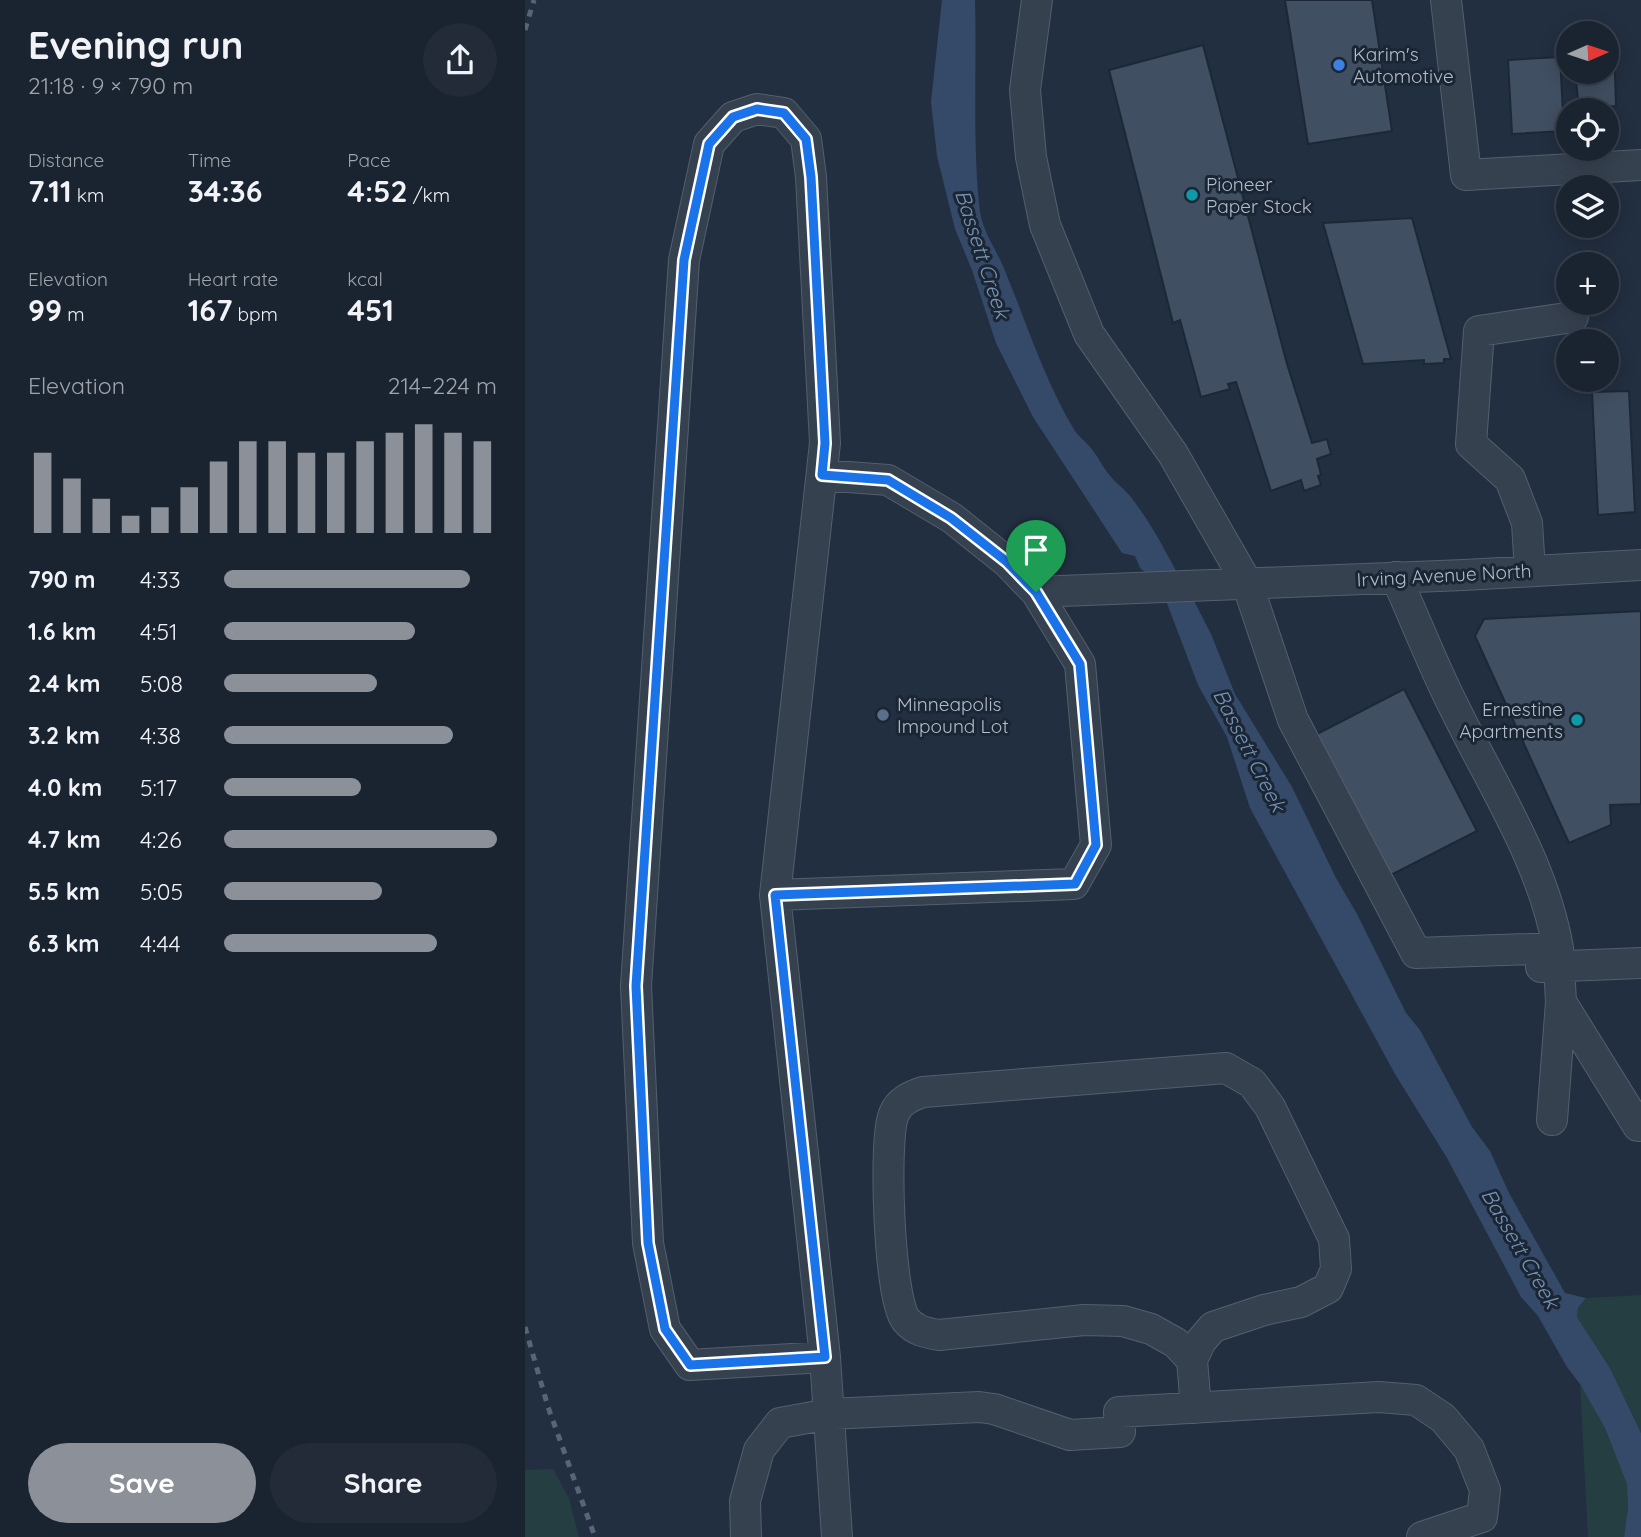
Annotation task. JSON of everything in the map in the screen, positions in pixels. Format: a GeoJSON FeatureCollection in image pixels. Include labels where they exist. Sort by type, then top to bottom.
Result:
{"type":"FeatureCollection","features":[{"type":"Feature","properties":{"kind":"street"},"geometry":{"type":"LineString","coordinates":[[1038,0],[1025,90],[1031,157],[1045,225],[1089,334],[1173,454],[1224,584],[1416,953],[1559,957],[1641,963]]}},
{"type":"Feature","properties":{"kind":"street"},"geometry":{"type":"LineString","coordinates":[[1446,0],[1466,175],[1641,164]]}},
{"type":"Feature","properties":{"kind":"street"},"geometry":{"type":"LineString","coordinates":[[825,1357],[690,1365],[665,1329],[648,1243],[636,986],[684,260],[709,144],[733,117],[757,109],[784,113],[806,139],[811,177],[825,443],[775,895],[825,1357],[837,1537]]}},
{"type":"Feature","properties":{"kind":"street"},"geometry":{"type":"LineString","coordinates":[[1530,571],[1527,523],[1510,479],[1471,444],[1479,331],[1573,317]]}},
{"type":"Feature","properties":{"kind":"street"},"geometry":{"type":"LineString","coordinates":[[775,895],[1075,884],[1096,845],[1080,664],[1036,592],[1007,562],[951,518],[888,480],[822,475]]}},
{"type":"Feature","properties":{"kind":"street","name":"Irving Avenue North"},"geometry":{"type":"LineString","coordinates":[[1036,592],[1641,565]]}},
{"type":"Feature","properties":{"kind":"street"},"geometry":{"type":"LineString","coordinates":[[1396,577],[1454,707],[1531,856],[1553,918],[1559,957],[1561,1002],[1552,1120]]}},
{"type":"Feature","properties":{"kind":"street"},"geometry":{"type":"LineString","coordinates":[[1506,969],[1559,957]]}},
{"type":"Feature","properties":{"kind":"street"},"geometry":{"type":"LineString","coordinates":[[1561,1002],[1638,1126]]}},
{"type":"Feature","properties":{"kind":"street"},"geometry":{"type":"LineString","coordinates":[[1192,1360],[1176,1343],[1123,1321],[1084,1320],[939,1335],[921,1332],[905,1320],[897,1298],[892,1254],[889,1133],[894,1112],[906,1099],[923,1092],[1226,1068],[1252,1083],[1270,1107],[1334,1239],[1336,1269],[1328,1288],[1301,1302],[1264,1310],[1213,1327],[1201,1341],[1192,1360],[1196,1408]]}},
{"type":"Feature","properties":{"kind":"street"},"geometry":{"type":"LineString","coordinates":[[746,1537],[745,1501],[759,1450],[780,1423],[829,1415],[979,1407],[994,1409],[1070,1435],[1120,1432],[1119,1412],[1379,1397],[1416,1400],[1443,1418],[1469,1449],[1485,1490],[1482,1517],[1422,1537]]}},
{"type":"Feature","properties":{"kind":"green space"},"geometry":{"type":"Polygon","coordinates":[[[1641,1295],[1641,1433],[1610,1368],[1577,1317],[1578,1308],[1586,1298],[1641,1295]]]}},
{"type":"Feature","properties":{"kind":"green space"},"geometry":{"type":"Polygon","coordinates":[[[1580,1384],[1619,1456],[1627,1482],[1628,1510],[1624,1537],[1588,1537],[1580,1384]]]}},
{"type":"Feature","properties":{"kind":"green space"},"geometry":{"type":"Polygon","coordinates":[[[553,1469],[569,1498],[579,1537],[525,1537],[525,1470],[553,1469]]]}},
{"type":"Feature","properties":{"kind":"water","name":"Bassett Creek"},"geometry":{"type":"Polygon","coordinates":[[[942,0],[975,0],[976,159],[980,212],[986,233],[1003,266],[1064,412],[1077,433],[1143,514],[1177,573],[1147,574],[1140,568],[1135,556],[1122,553],[1033,417],[996,343],[972,270],[955,229],[937,156],[931,102],[942,0]]]}},
{"type":"Feature","properties":{"kind":"water","name":"Bassett Creek"},"geometry":{"type":"Polygon","coordinates":[[[1192,597],[1211,634],[1235,694],[1292,787],[1406,1013],[1420,1030],[1472,1127],[1490,1151],[1509,1193],[1565,1293],[1586,1298],[1578,1308],[1577,1317],[1610,1368],[1641,1433],[1641,1537],[1624,1537],[1628,1507],[1627,1484],[1605,1428],[1538,1316],[1521,1297],[1447,1158],[1395,1074],[1250,808],[1227,737],[1198,685],[1165,598],[1192,597]]]}},
{"type":"Feature","properties":{"kind":"building","name":"Karim's Automotive"},"geometry":{"type":"Polygon","coordinates":[[[1285,0],[1372,0],[1392,131],[1308,144],[1285,0]]]}},
{"type":"Feature","properties":{"kind":"building","name":"Pioneer Paper Stock"},"geometry":{"type":"Polygon","coordinates":[[[1203,45],[1287,364],[1312,443],[1327,439],[1331,454],[1317,459],[1321,485],[1304,491],[1301,480],[1271,491],[1236,382],[1228,384],[1230,389],[1201,397],[1180,320],[1173,323],[1109,70],[1203,45]]]}},
{"type":"Feature","properties":{"kind":"building"},"geometry":{"type":"Polygon","coordinates":[[[1556,57],[1556,84],[1561,84],[1562,98],[1556,98],[1556,131],[1512,134],[1508,60],[1556,57]]]}},
{"type":"Feature","properties":{"kind":"building"},"geometry":{"type":"Polygon","coordinates":[[[1576,84],[1615,84],[1616,98],[1578,98],[1576,84]]]}},
{"type":"Feature","properties":{"kind":"building"},"geometry":{"type":"Polygon","coordinates":[[[1412,218],[1451,359],[1444,359],[1444,363],[1424,364],[1424,360],[1363,364],[1323,223],[1412,218]]]}},
{"type":"Feature","properties":{"kind":"building"},"geometry":{"type":"Polygon","coordinates":[[[1629,391],[1635,512],[1598,515],[1592,392],[1629,391]]]}},
{"type":"Feature","properties":{"kind":"building","name":"Ernestine Apartments"},"geometry":{"type":"Polygon","coordinates":[[[1641,611],[1641,804],[1610,805],[1611,825],[1569,843],[1475,636],[1484,619],[1641,611]]]}},
{"type":"Feature","properties":{"kind":"building"},"geometry":{"type":"Polygon","coordinates":[[[1404,689],[1477,831],[1389,876],[1317,734],[1404,689]]]}},
{"type":"Feature","properties":{"kind":"railway"},"geometry":{"type":"LineString","coordinates":[[525,30],[534,0]]}},
{"type":"Feature","properties":{"kind":"railway"},"geometry":{"type":"LineString","coordinates":[[525,1327],[548,1407],[595,1537]]}},
{"type":"Feature","properties":{"kind":"place","name":"Karim's Automotive"},"geometry":{"type":"Point","coordinates":[1339,65]}},
{"type":"Feature","properties":{"kind":"place","name":"Pioneer Paper Stock"},"geometry":{"type":"Point","coordinates":[1192,195]}},
{"type":"Feature","properties":{"kind":"place","name":"Minneapolis Impound Lot"},"geometry":{"type":"Point","coordinates":[883,715]}},
{"type":"Feature","properties":{"kind":"place","name":"Ernestine Apartments"},"geometry":{"type":"Point","coordinates":[1577,720]}},
{"type":"Feature","properties":{"kind":"route"},"geometry":{"type":"LineString","coordinates":[[757,109],[784,113],[806,139],[811,177],[825,443],[822,475],[888,480],[951,518],[1007,562],[1036,592],[1080,664],[1096,845],[1075,884],[775,895],[825,1357],[690,1365],[665,1329],[648,1243],[636,986],[684,260],[709,144],[733,117],[757,109]]}}]}
